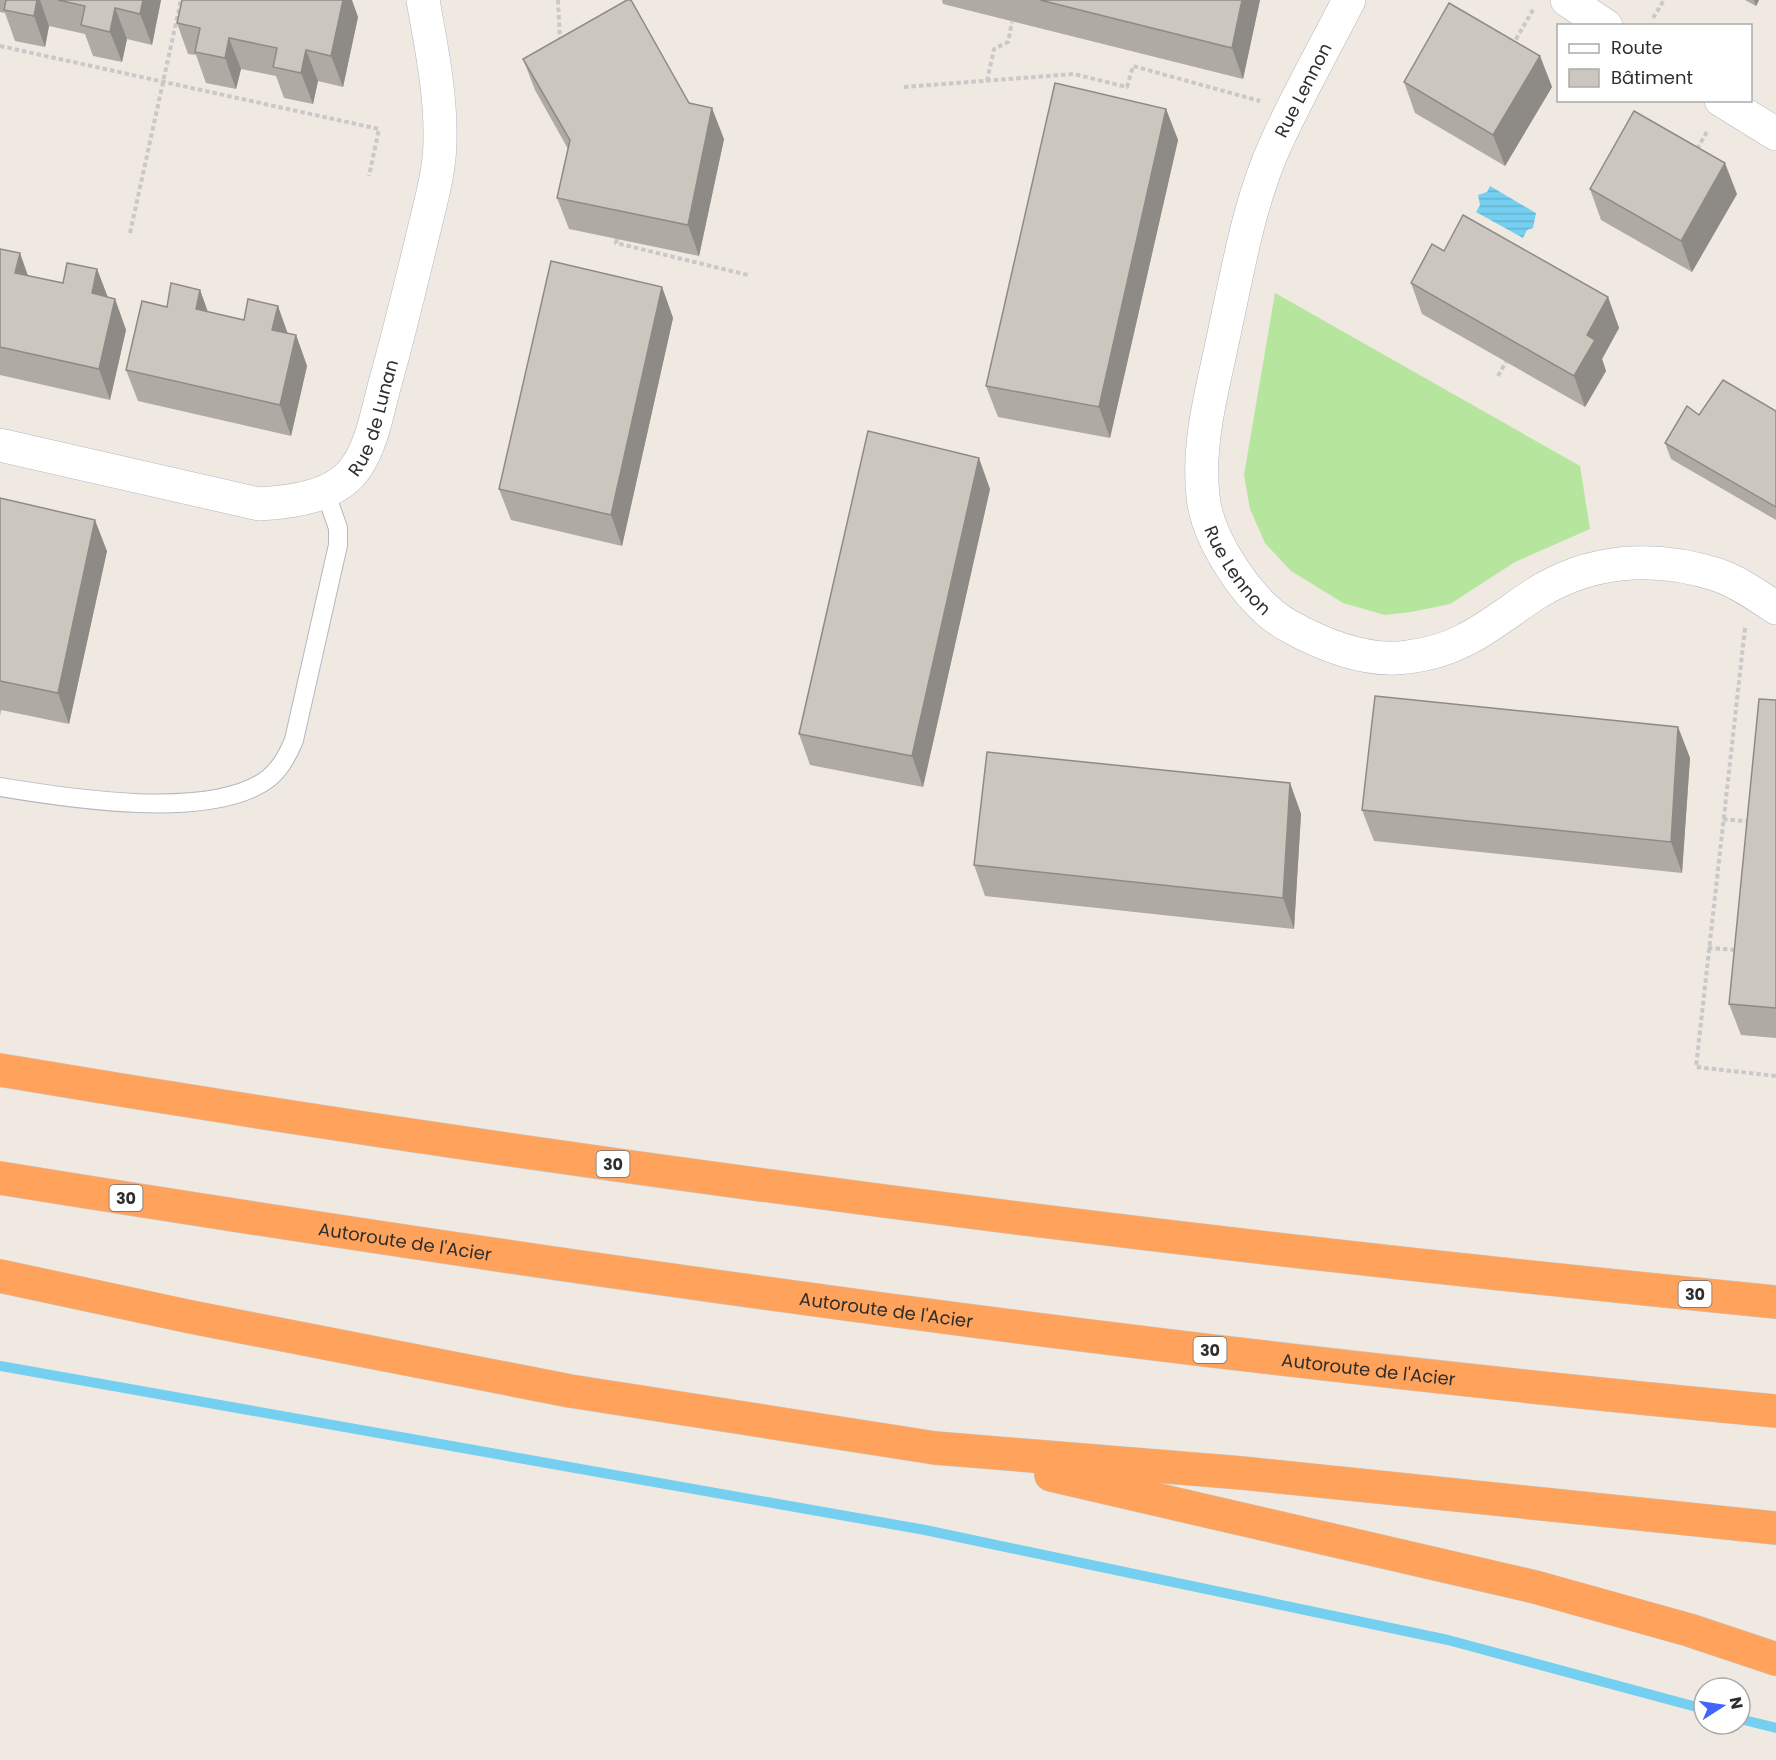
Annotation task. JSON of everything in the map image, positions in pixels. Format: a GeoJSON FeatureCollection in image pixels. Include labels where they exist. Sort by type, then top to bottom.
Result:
{"type":"FeatureCollection","features":[{"type":"Feature","properties":{"kind":"highway","name":"30"},"geometry":{"type":"LineString","coordinates":[[0,1070],[455,1142],[961,1212],[1228,1246],[1776,1302]]}},
{"type":"Feature","properties":{"kind":"highway","name":"Autoroute de l'Acier"},"geometry":{"type":"LineString","coordinates":[[0,1178],[253,1219],[873,1308],[1265,1357],[1776,1411]]}},
{"type":"Feature","properties":{"kind":"highway"},"geometry":{"type":"LineString","coordinates":[[0,1276],[214,1322],[570,1391],[935,1448],[1524,1585],[1689,1630],[1776,1659]]}},
{"type":"Feature","properties":{"kind":"highway"},"geometry":{"type":"LineString","coordinates":[[1614,1286],[1776,1281]]}},
{"type":"Feature","properties":{"kind":"highway"},"geometry":{"type":"LineString","coordinates":[[1682,1402],[1776,1426]]}},
{"type":"Feature","properties":{"kind":"highway"},"geometry":{"type":"LineString","coordinates":[[935,1448],[1242,1473],[1776,1528]]}},
{"type":"Feature","properties":{"kind":"street","name":"Rue de Lunan"},"geometry":{"type":"LineString","coordinates":[[0,445],[258,504],[287,502],[325,491],[337,485],[357,467],[369,439],[409,297],[434,190],[440,142],[438,93],[423,0]]}},
{"type":"Feature","properties":{"kind":"street","name":"Rue Lennon"},"geometry":{"type":"LineString","coordinates":[[1349,0],[1276,142],[1254,204],[1201,444],[1203,499],[1220,546],[1242,585],[1275,618],[1318,642],[1364,654],[1404,658],[1442,651],[1477,635],[1534,595],[1573,574],[1619,562],[1671,564],[1720,576],[1762,600]]}},
{"type":"Feature","properties":{"kind":"street"},"geometry":{"type":"LineString","coordinates":[[1567,0],[1603,24]]}},
{"type":"Feature","properties":{"kind":"street"},"geometry":{"type":"LineString","coordinates":[[1724,102],[1776,135]]}},
{"type":"Feature","properties":{"kind":"lane"},"geometry":{"type":"LineString","coordinates":[[0,787],[73,800],[150,803],[214,799],[249,790],[269,778],[285,760],[294,740],[338,545],[338,528],[325,491]]}},
{"type":"Feature","properties":{"kind":"path"},"geometry":{"type":"LineString","coordinates":[[130,233],[181,0]]}},
{"type":"Feature","properties":{"kind":"path"},"geometry":{"type":"LineString","coordinates":[[558,0],[560,46]]}},
{"type":"Feature","properties":{"kind":"path"},"geometry":{"type":"LineString","coordinates":[[1510,50],[1539,0]]}},
{"type":"Feature","properties":{"kind":"path"},"geometry":{"type":"LineString","coordinates":[[1653,18],[1664,0]]}},
{"type":"Feature","properties":{"kind":"path"},"geometry":{"type":"LineString","coordinates":[[987,81],[994,49],[1008,42],[1012,21]]}},
{"type":"Feature","properties":{"kind":"path"},"geometry":{"type":"LineString","coordinates":[[0,46],[379,129],[369,176]]}},
{"type":"Feature","properties":{"kind":"path"},"geometry":{"type":"LineString","coordinates":[[904,87],[1074,74],[1127,87],[1133,66],[1293,110]]}},
{"type":"Feature","properties":{"kind":"path"},"geometry":{"type":"LineString","coordinates":[[617,239],[616,243],[748,275]]}},
{"type":"Feature","properties":{"kind":"path"},"geometry":{"type":"LineString","coordinates":[[1498,376],[1506,362]]}},
{"type":"Feature","properties":{"kind":"path"},"geometry":{"type":"LineString","coordinates":[[1762,600],[1723,819],[1696,1067],[1776,1076]]}},
{"type":"Feature","properties":{"kind":"path"},"geometry":{"type":"LineString","coordinates":[[1723,819],[1761,824]]}},
{"type":"Feature","properties":{"kind":"path"},"geometry":{"type":"LineString","coordinates":[[1708,948],[1749,951]]}},
{"type":"Feature","properties":{"kind":"green space"},"geometry":{"type":"Polygon","coordinates":[[[1275,293],[1580,466],[1590,529],[1515,562],[1450,604],[1411,612],[1385,615],[1343,603],[1291,571],[1265,543],[1250,509],[1244,475],[1275,293]]]}},
{"type":"Feature","properties":{"kind":"water"},"geometry":{"type":"Polygon","coordinates":[[[1490,186],[1536,213],[1533,228],[1527,230],[1523,238],[1476,212],[1480,205],[1478,195],[1487,192],[1490,186]]]}},
{"type":"Feature","properties":{"kind":"building"},"geometry":{"type":"Polygon","coordinates":[[[6,0],[37,0],[34,16],[4,10],[6,0]]]}},
{"type":"Feature","properties":{"kind":"building"},"geometry":{"type":"Polygon","coordinates":[[[58,0],[143,0],[140,14],[115,8],[110,32],[81,25],[85,6],[58,0]]]}},
{"type":"Feature","properties":{"kind":"building"},"geometry":{"type":"Polygon","coordinates":[[[182,0],[343,0],[331,56],[306,50],[301,73],[273,67],[277,48],[229,38],[225,58],[195,52],[200,28],[177,23],[182,0]]]}},
{"type":"Feature","properties":{"kind":"building"},"geometry":{"type":"Polygon","coordinates":[[[627,0],[631,0],[689,103],[712,108],[688,225],[557,198],[570,140],[523,59],[627,0]]]}},
{"type":"Feature","properties":{"kind":"building"},"geometry":{"type":"Polygon","coordinates":[[[1040,0],[1242,0],[1232,48],[1040,0]]]}},
{"type":"Feature","properties":{"kind":"building"},"geometry":{"type":"Polygon","coordinates":[[[1449,3],[1540,56],[1493,135],[1404,82],[1449,3]]]}},
{"type":"Feature","properties":{"kind":"building"},"geometry":{"type":"Polygon","coordinates":[[[1055,83],[1166,109],[1099,407],[986,386],[1055,83]]]}},
{"type":"Feature","properties":{"kind":"building"},"geometry":{"type":"Polygon","coordinates":[[[1634,111],[1725,163],[1681,241],[1590,189],[1634,111]]]}},
{"type":"Feature","properties":{"kind":"building"},"geometry":{"type":"Polygon","coordinates":[[[1463,215],[1608,297],[1587,335],[1595,340],[1574,376],[1411,283],[1432,244],[1444,251],[1463,215]]]}},
{"type":"Feature","properties":{"kind":"building"},"geometry":{"type":"Polygon","coordinates":[[[0,249],[20,253],[15,273],[63,283],[67,263],[97,269],[92,293],[115,299],[99,369],[0,347],[0,249]]]}},
{"type":"Feature","properties":{"kind":"building"},"geometry":{"type":"Polygon","coordinates":[[[551,261],[662,287],[611,515],[499,489],[551,261]]]}},
{"type":"Feature","properties":{"kind":"building"},"geometry":{"type":"Polygon","coordinates":[[[171,283],[200,290],[196,309],[244,320],[248,299],[278,306],[272,330],[296,335],[280,405],[126,370],[142,301],[167,307],[171,283]]]}},
{"type":"Feature","properties":{"kind":"building"},"geometry":{"type":"Polygon","coordinates":[[[1723,380],[1776,411],[1776,507],[1665,443],[1687,406],[1699,415],[1723,380]]]}},
{"type":"Feature","properties":{"kind":"building"},"geometry":{"type":"Polygon","coordinates":[[[868,431],[979,458],[912,756],[799,734],[868,431]]]}},
{"type":"Feature","properties":{"kind":"building"},"geometry":{"type":"Polygon","coordinates":[[[0,498],[95,520],[58,693],[0,681],[0,498]]]}},
{"type":"Feature","properties":{"kind":"building"},"geometry":{"type":"Polygon","coordinates":[[[1375,696],[1678,727],[1671,842],[1362,810],[1375,696]]]}},
{"type":"Feature","properties":{"kind":"building"},"geometry":{"type":"Polygon","coordinates":[[[1759,699],[1776,700],[1776,1008],[1729,1004],[1759,699]]]}},
{"type":"Feature","properties":{"kind":"building"},"geometry":{"type":"Polygon","coordinates":[[[987,752],[1290,783],[1283,898],[974,865],[987,752]]]}},
{"type":"Feature","properties":{"kind":"waterway"},"geometry":{"type":"LineString","coordinates":[[0,1366],[925,1530],[1448,1640],[1692,1706]]}},
{"type":"Feature","properties":{"kind":"waterway"},"geometry":{"type":"LineString","coordinates":[[1752,1722],[1776,1728]]}}]}
